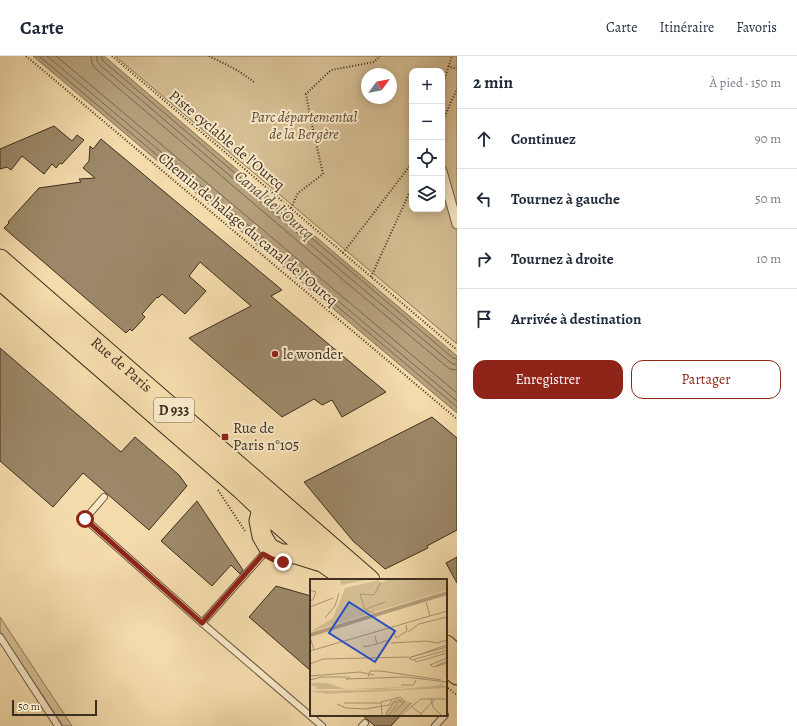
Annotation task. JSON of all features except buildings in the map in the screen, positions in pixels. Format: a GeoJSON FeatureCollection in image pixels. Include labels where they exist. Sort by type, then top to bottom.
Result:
{"type":"FeatureCollection","features":[{"type":"Feature","properties":{"kind":"main road","name":"Rue de Paris"},"geometry":{"type":"LineString","coordinates":[[0,259],[369,579]]}},
{"type":"Feature","properties":{"kind":"main road","name":"Rue de Paris"},"geometry":{"type":"LineString","coordinates":[[0,280],[241,488],[262,509],[325,564],[347,579]]}},
{"type":"Feature","properties":{"kind":"main road"},"geometry":{"type":"LineString","coordinates":[[325,564],[296,554],[281,554],[269,548],[262,536],[259,521],[262,509],[274,510],[315,545],[348,561]]}},
{"type":"Feature","properties":{"kind":"main road"},"geometry":{"type":"LineString","coordinates":[[447,646],[457,655]]}},
{"type":"Feature","properties":{"kind":"main road"},"geometry":{"type":"LineString","coordinates":[[447,666],[457,674]]}},
{"type":"Feature","properties":{"kind":"street"},"geometry":{"type":"LineString","coordinates":[[443,176],[457,224]]}},
{"type":"Feature","properties":{"kind":"lane"},"geometry":{"type":"LineString","coordinates":[[104,497],[85,519],[202,623],[310,716]]}},
{"type":"Feature","properties":{"kind":"lane"},"geometry":{"type":"LineString","coordinates":[[202,623],[269,548]]}},
{"type":"Feature","properties":{"kind":"lane"},"geometry":{"type":"LineString","coordinates":[[0,637],[58,726]]}},
{"type":"Feature","properties":{"kind":"lane"},"geometry":{"type":"LineString","coordinates":[[310,716],[322,726]]}},
{"type":"Feature","properties":{"kind":"lane"},"geometry":{"type":"LineString","coordinates":[[435,726],[444,716]]}},
{"type":"Feature","properties":{"kind":"path","name":"Chemin de halage du canal de l'Ourcq"},"geometry":{"type":"LineString","coordinates":[[26,56],[457,419]]}},
{"type":"Feature","properties":{"kind":"path","name":"Piste cyclable de l'Ourcq"},"geometry":{"type":"LineString","coordinates":[[112,56],[457,350]]}},
{"type":"Feature","properties":{"kind":"path"},"geometry":{"type":"LineString","coordinates":[[209,56],[229,65],[247,76],[255,83]]}},
{"type":"Feature","properties":{"kind":"path"},"geometry":{"type":"LineString","coordinates":[[290,208],[298,193],[323,174],[306,94],[332,70],[374,62],[380,56]]}},
{"type":"Feature","properties":{"kind":"path"},"geometry":{"type":"LineString","coordinates":[[445,76],[452,56]]}},
{"type":"Feature","properties":{"kind":"path"},"geometry":{"type":"LineString","coordinates":[[448,66],[457,69]]}},
{"type":"Feature","properties":{"kind":"path"},"geometry":{"type":"LineString","coordinates":[[445,115],[457,89]]}},
{"type":"Feature","properties":{"kind":"path"},"geometry":{"type":"LineString","coordinates":[[343,253],[409,167]]}},
{"type":"Feature","properties":{"kind":"path"},"geometry":{"type":"LineString","coordinates":[[371,277],[409,194]]}},
{"type":"Feature","properties":{"kind":"path"},"geometry":{"type":"LineString","coordinates":[[215,486],[246,533]]}},
{"type":"Feature","properties":{"kind":"path"},"geometry":{"type":"LineString","coordinates":[[447,687],[457,695]]}},
{"type":"Feature","properties":{"kind":"green space","name":"Parc départemental de la Bergère"},"geometry":{"type":"Polygon","coordinates":[[[115,56],[457,56],[457,344],[115,56]]]}},
{"type":"Feature","properties":{"kind":"green space"},"geometry":{"type":"Polygon","coordinates":[[[0,617],[72,726],[63,726],[0,631],[0,617]]]}},
{"type":"Feature","properties":{"kind":"water","name":"Canal de l'Ourcq"},"geometry":{"type":"Polygon","coordinates":[[[33,56],[104,56],[457,356],[457,413],[33,56]]]}},
{"type":"Feature","properties":{"kind":"place","name":"le wonder"},"geometry":{"type":"Point","coordinates":[275,354]}},
{"type":"Feature","properties":{"kind":"place","name":"Rue de Paris n°105"},"geometry":{"type":"Point","coordinates":[225,437]}},
{"type":"Feature","properties":{"kind":"route"},"geometry":{"type":"LineString","coordinates":[[85,519],[202,623],[263,554],[272,559],[283,562]]}}]}
